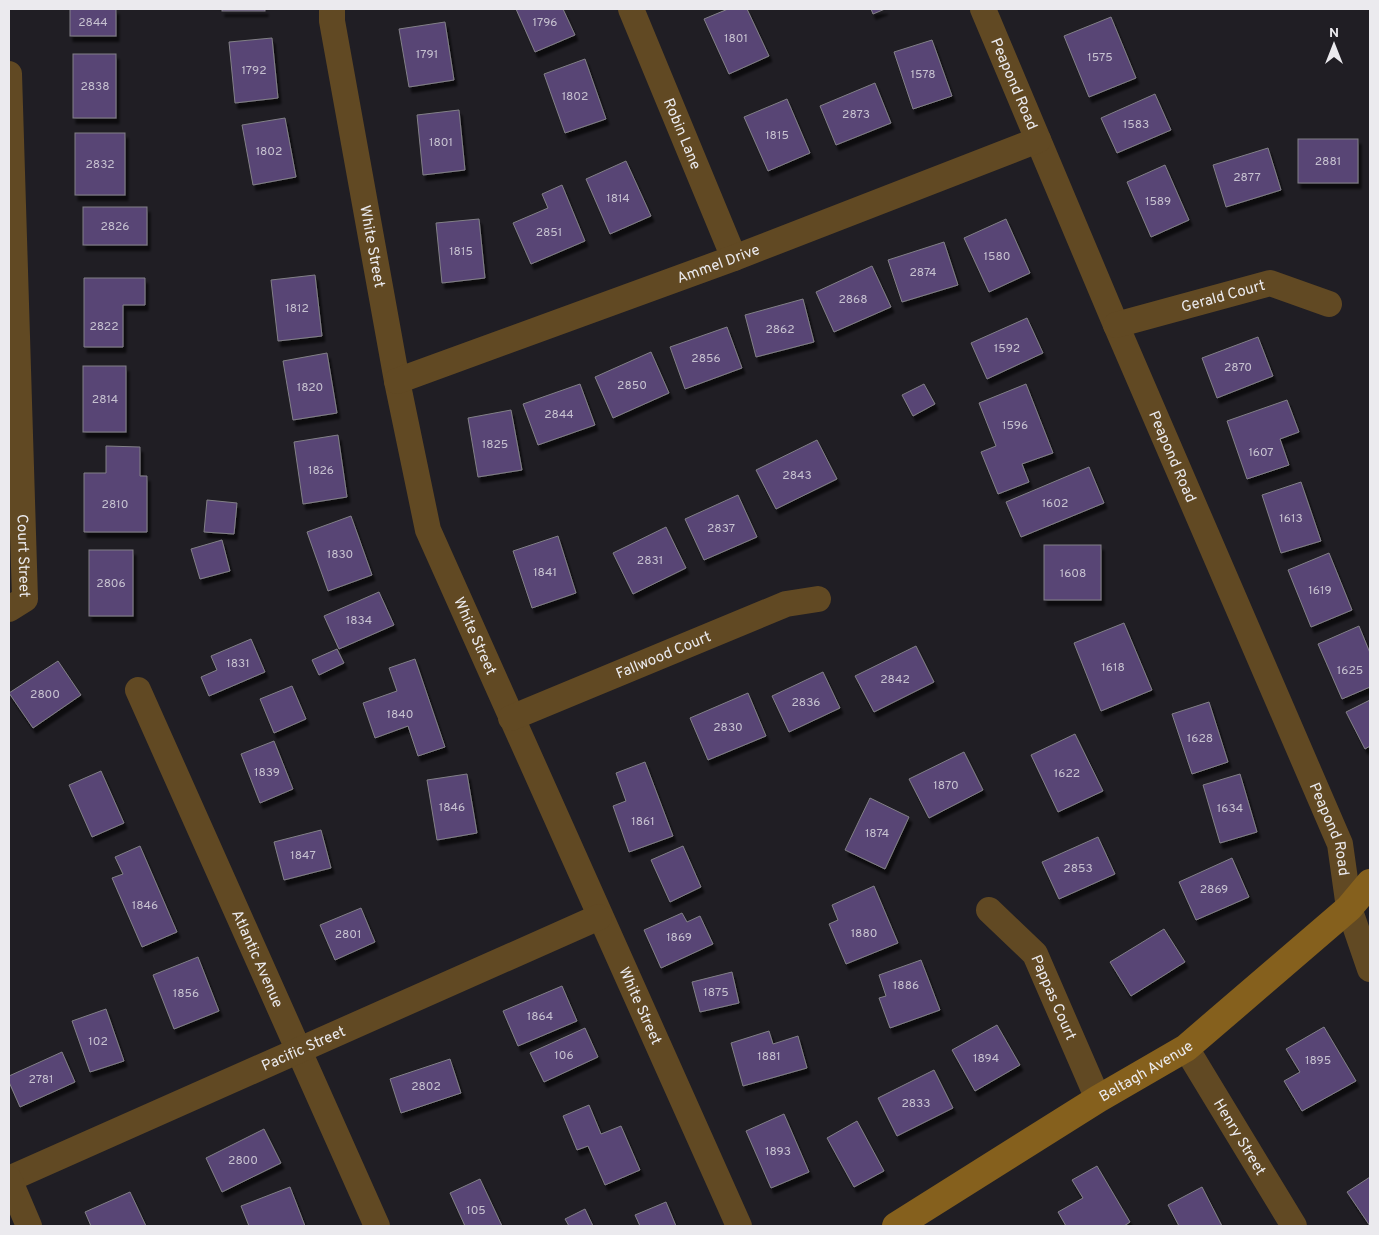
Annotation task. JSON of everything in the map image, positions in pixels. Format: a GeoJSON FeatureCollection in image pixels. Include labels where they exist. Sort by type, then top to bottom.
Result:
{"type":"FeatureCollection","features":[{"type":"Feature","properties":{"kind":"street","name":"White Street"},"geometry":{"type":"LineString","coordinates":[[332,9],[332,21],[397,381],[428,530],[739,1226]]}},
{"type":"Feature","properties":{"kind":"street","name":"Robin Lane"},"geometry":{"type":"LineString","coordinates":[[631,9],[734,258]]}},
{"type":"Feature","properties":{"kind":"street","name":"Peapond Road"},"geometry":{"type":"LineString","coordinates":[[983,9],[1116,325],[1340,844],[1349,908],[1370,969]]}},
{"type":"Feature","properties":{"kind":"street","name":"Court Street"},"geometry":{"type":"LineString","coordinates":[[9,74],[25,599],[9,609]]}},
{"type":"Feature","properties":{"kind":"street","name":"Ammel Drive"},"geometry":{"type":"LineString","coordinates":[[397,381],[734,258],[1038,140]]}},
{"type":"Feature","properties":{"kind":"street","name":"Gerald Court"},"geometry":{"type":"LineString","coordinates":[[1116,325],[1270,283],[1330,304]]}},
{"type":"Feature","properties":{"kind":"street","name":"Fallwood Court"},"geometry":{"type":"LineString","coordinates":[[511,718],[786,604],[818,599]]}},
{"type":"Feature","properties":{"kind":"street","name":"Atlantic Avenue"},"geometry":{"type":"LineString","coordinates":[[138,690],[377,1226]]}},
{"type":"Feature","properties":{"kind":"street","name":"Beltagh Avenue"},"geometry":{"type":"LineString","coordinates":[[904,1224],[1098,1099],[1186,1048],[1349,908],[1370,883]]}},
{"type":"Feature","properties":{"kind":"street","name":"Pappas Court"},"geometry":{"type":"LineString","coordinates":[[988,910],[1035,954],[1098,1099]]}},
{"type":"Feature","properties":{"kind":"street","name":"Pacific Street"},"geometry":{"type":"LineString","coordinates":[[9,1179],[600,917]]}},
{"type":"Feature","properties":{"kind":"street","name":"Henry Street"},"geometry":{"type":"LineString","coordinates":[[1186,1048],[1294,1226]]}},
{"type":"Feature","properties":{"kind":"street"},"geometry":{"type":"LineString","coordinates":[[9,1179],[29,1226]]}},
{"type":"Feature","properties":{"kind":"building"},"geometry":{"type":"Polygon","coordinates":[[[70,9],[116,9],[116,36],[70,36],[70,9]]]}},
{"type":"Feature","properties":{"kind":"building"},"geometry":{"type":"Polygon","coordinates":[[[222,9],[265,9],[265,11],[222,11],[222,9]]]}},
{"type":"Feature","properties":{"kind":"building"},"geometry":{"type":"Polygon","coordinates":[[[516,9],[563,9],[575,35],[535,52],[516,9]]]}},
{"type":"Feature","properties":{"kind":"building"},"geometry":{"type":"Polygon","coordinates":[[[728,9],[747,9],[769,56],[729,74],[704,19],[728,9]]]}},
{"type":"Feature","properties":{"kind":"building"},"geometry":{"type":"Polygon","coordinates":[[[871,9],[885,9],[873,14],[871,9]]]}},
{"type":"Feature","properties":{"kind":"building"},"geometry":{"type":"Polygon","coordinates":[[[1111,17],[1136,78],[1089,97],[1064,36],[1111,17]]]}},
{"type":"Feature","properties":{"kind":"building"},"geometry":{"type":"Polygon","coordinates":[[[445,22],[454,80],[409,87],[399,29],[445,22]]]}},
{"type":"Feature","properties":{"kind":"building"},"geometry":{"type":"Polygon","coordinates":[[[272,38],[278,98],[235,103],[229,42],[272,38]]]}},
{"type":"Feature","properties":{"kind":"building"},"geometry":{"type":"Polygon","coordinates":[[[932,40],[952,96],[913,109],[894,52],[932,40]]]}},
{"type":"Feature","properties":{"kind":"building"},"geometry":{"type":"Polygon","coordinates":[[[73,54],[116,54],[116,118],[73,118],[73,54]]]}},
{"type":"Feature","properties":{"kind":"building"},"geometry":{"type":"Polygon","coordinates":[[[585,59],[606,119],[565,133],[544,74],[585,59]]]}},
{"type":"Feature","properties":{"kind":"building"},"geometry":{"type":"Polygon","coordinates":[[[875,83],[891,123],[836,145],[820,106],[875,83]]]}},
{"type":"Feature","properties":{"kind":"building"},"geometry":{"type":"Polygon","coordinates":[[[1155,94],[1171,130],[1117,153],[1101,118],[1155,94]]]}},
{"type":"Feature","properties":{"kind":"building"},"geometry":{"type":"Polygon","coordinates":[[[787,99],[810,153],[768,171],[744,117],[787,99]]]}},
{"type":"Feature","properties":{"kind":"building"},"geometry":{"type":"Polygon","coordinates":[[[459,110],[465,170],[423,175],[417,115],[459,110]]]}},
{"type":"Feature","properties":{"kind":"building"},"geometry":{"type":"Polygon","coordinates":[[[285,118],[296,177],[253,185],[242,125],[285,118]]]}},
{"type":"Feature","properties":{"kind":"building"},"geometry":{"type":"Polygon","coordinates":[[[75,133],[125,133],[125,195],[75,195],[75,133]]]}},
{"type":"Feature","properties":{"kind":"building"},"geometry":{"type":"Polygon","coordinates":[[[1298,139],[1358,139],[1358,183],[1298,183],[1298,139]]]}},
{"type":"Feature","properties":{"kind":"building"},"geometry":{"type":"Polygon","coordinates":[[[1268,148],[1281,190],[1226,207],[1213,165],[1268,148]]]}},
{"type":"Feature","properties":{"kind":"building"},"geometry":{"type":"Polygon","coordinates":[[[626,161],[651,216],[610,234],[586,179],[626,161]]]}},
{"type":"Feature","properties":{"kind":"building"},"geometry":{"type":"Polygon","coordinates":[[[1165,165],[1189,220],[1151,237],[1127,182],[1165,165]]]}},
{"type":"Feature","properties":{"kind":"building"},"geometry":{"type":"Polygon","coordinates":[[[562,185],[585,241],[531,264],[513,223],[548,208],[542,194],[562,185]]]}},
{"type":"Feature","properties":{"kind":"building"},"geometry":{"type":"Polygon","coordinates":[[[83,207],[147,207],[147,245],[83,245],[83,207]]]}},
{"type":"Feature","properties":{"kind":"building"},"geometry":{"type":"Polygon","coordinates":[[[479,219],[485,278],[442,283],[436,223],[479,219]]]}},
{"type":"Feature","properties":{"kind":"building"},"geometry":{"type":"Polygon","coordinates":[[[1006,219],[1030,273],[989,292],[964,238],[1006,219]]]}},
{"type":"Feature","properties":{"kind":"building"},"geometry":{"type":"Polygon","coordinates":[[[944,242],[958,285],[902,302],[888,260],[944,242]]]}},
{"type":"Feature","properties":{"kind":"building"},"geometry":{"type":"Polygon","coordinates":[[[872,266],[891,307],[834,332],[816,292],[872,266]]]}},
{"type":"Feature","properties":{"kind":"building"},"geometry":{"type":"Polygon","coordinates":[[[315,275],[322,336],[278,341],[271,280],[315,275]]]}},
{"type":"Feature","properties":{"kind":"building"},"geometry":{"type":"Polygon","coordinates":[[[84,278],[145,278],[145,305],[123,305],[123,347],[84,347],[84,278]]]}},
{"type":"Feature","properties":{"kind":"building"},"geometry":{"type":"Polygon","coordinates":[[[803,299],[814,342],[756,357],[745,315],[803,299]]]}},
{"type":"Feature","properties":{"kind":"building"},"geometry":{"type":"Polygon","coordinates":[[[1027,318],[1043,353],[987,379],[971,343],[1027,318]]]}},
{"type":"Feature","properties":{"kind":"building"},"geometry":{"type":"Polygon","coordinates":[[[727,327],[742,368],[685,389],[670,347],[727,327]]]}},
{"type":"Feature","properties":{"kind":"building"},"geometry":{"type":"Polygon","coordinates":[[[1258,337],[1273,376],[1217,398],[1202,358],[1258,337]]]}},
{"type":"Feature","properties":{"kind":"building"},"geometry":{"type":"Polygon","coordinates":[[[651,352],[669,393],[613,418],[595,377],[651,352]]]}},
{"type":"Feature","properties":{"kind":"building"},"geometry":{"type":"Polygon","coordinates":[[[327,353],[337,413],[293,420],[283,361],[327,353]]]}},
{"type":"Feature","properties":{"kind":"building"},"geometry":{"type":"Polygon","coordinates":[[[83,366],[126,366],[126,432],[83,432],[83,366]]]}},
{"type":"Feature","properties":{"kind":"building"},"geometry":{"type":"Polygon","coordinates":[[[580,384],[595,425],[538,445],[523,404],[580,384]]]}},
{"type":"Feature","properties":{"kind":"building"},"geometry":{"type":"Polygon","coordinates":[[[924,384],[935,404],[913,416],[902,395],[924,384]]]}},
{"type":"Feature","properties":{"kind":"building"},"geometry":{"type":"Polygon","coordinates":[[[1026,384],[1053,453],[1022,464],[1029,482],[998,494],[981,452],[996,446],[979,403],[1026,384]]]}},
{"type":"Feature","properties":{"kind":"building"},"geometry":{"type":"Polygon","coordinates":[[[1287,400],[1299,432],[1280,439],[1289,465],[1247,479],[1227,421],[1287,400]]]}},
{"type":"Feature","properties":{"kind":"building"},"geometry":{"type":"Polygon","coordinates":[[[511,410],[522,470],[478,477],[468,418],[511,410]]]}},
{"type":"Feature","properties":{"kind":"building"},"geometry":{"type":"Polygon","coordinates":[[[338,435],[347,497],[303,504],[294,442],[338,435]]]}},
{"type":"Feature","properties":{"kind":"building"},"geometry":{"type":"Polygon","coordinates":[[[817,440],[837,479],[776,509],[756,470],[817,440]]]}},
{"type":"Feature","properties":{"kind":"building"},"geometry":{"type":"Polygon","coordinates":[[[106,446],[140,447],[140,476],[147,476],[147,532],[84,532],[84,473],[106,473],[106,446]]]}},
{"type":"Feature","properties":{"kind":"building"},"geometry":{"type":"Polygon","coordinates":[[[1089,467],[1104,503],[1021,537],[1006,502],[1089,467]]]}},
{"type":"Feature","properties":{"kind":"building"},"geometry":{"type":"Polygon","coordinates":[[[1301,482],[1321,541],[1281,553],[1262,495],[1301,482]]]}},
{"type":"Feature","properties":{"kind":"building"},"geometry":{"type":"Polygon","coordinates":[[[738,495],[757,537],[704,560],[685,519],[738,495]]]}},
{"type":"Feature","properties":{"kind":"building"},"geometry":{"type":"Polygon","coordinates":[[[207,500],[237,503],[234,534],[204,532],[207,500]]]}},
{"type":"Feature","properties":{"kind":"building"},"geometry":{"type":"Polygon","coordinates":[[[351,516],[372,575],[328,591],[307,532],[351,516]]]}},
{"type":"Feature","properties":{"kind":"building"},"geometry":{"type":"Polygon","coordinates":[[[666,527],[686,568],[633,594],[613,553],[666,527]]]}},
{"type":"Feature","properties":{"kind":"building"},"geometry":{"type":"Polygon","coordinates":[[[558,536],[576,593],[532,608],[513,551],[558,536]]]}},
{"type":"Feature","properties":{"kind":"building"},"geometry":{"type":"Polygon","coordinates":[[[222,540],[230,571],[200,579],[191,549],[222,540]]]}},
{"type":"Feature","properties":{"kind":"building"},"geometry":{"type":"Polygon","coordinates":[[[1044,545],[1101,545],[1101,600],[1044,600],[1044,545]]]}},
{"type":"Feature","properties":{"kind":"building"},"geometry":{"type":"Polygon","coordinates":[[[89,550],[133,550],[133,616],[89,616],[89,550]]]}},
{"type":"Feature","properties":{"kind":"building"},"geometry":{"type":"Polygon","coordinates":[[[1329,553],[1352,610],[1311,627],[1288,570],[1329,553]]]}},
{"type":"Feature","properties":{"kind":"building"},"geometry":{"type":"Polygon","coordinates":[[[379,592],[394,625],[339,649],[324,616],[379,592]]]}},
{"type":"Feature","properties":{"kind":"building"},"geometry":{"type":"Polygon","coordinates":[[[1124,623],[1152,690],[1101,711],[1074,643],[1124,623]]]}},
{"type":"Feature","properties":{"kind":"building"},"geometry":{"type":"Polygon","coordinates":[[[1359,626],[1370,653],[1370,687],[1342,699],[1318,644],[1359,626]]]}},
{"type":"Feature","properties":{"kind":"building"},"geometry":{"type":"Polygon","coordinates":[[[251,639],[265,672],[209,696],[201,677],[217,670],[211,656],[251,639]]]}},
{"type":"Feature","properties":{"kind":"building"},"geometry":{"type":"Polygon","coordinates":[[[916,646],[934,682],[874,712],[855,676],[916,646]]]}},
{"type":"Feature","properties":{"kind":"building"},"geometry":{"type":"Polygon","coordinates":[[[337,649],[344,663],[319,675],[312,660],[337,649]]]}},
{"type":"Feature","properties":{"kind":"building"},"geometry":{"type":"Polygon","coordinates":[[[415,659],[445,747],[418,756],[408,726],[375,738],[363,703],[397,691],[389,668],[415,659]]]}},
{"type":"Feature","properties":{"kind":"building"},"geometry":{"type":"Polygon","coordinates":[[[58,661],[81,695],[33,728],[9,693],[58,661]]]}},
{"type":"Feature","properties":{"kind":"building"},"geometry":{"type":"Polygon","coordinates":[[[823,672],[840,708],[789,732],[772,696],[823,672]]]}},
{"type":"Feature","properties":{"kind":"building"},"geometry":{"type":"Polygon","coordinates":[[[292,686],[306,719],[274,733],[260,699],[292,686]]]}},
{"type":"Feature","properties":{"kind":"building"},"geometry":{"type":"Polygon","coordinates":[[[748,693],[766,736],[708,760],[690,718],[748,693]]]}},
{"type":"Feature","properties":{"kind":"building"},"geometry":{"type":"Polygon","coordinates":[[[1370,700],[1370,746],[1365,749],[1346,712],[1370,700]]]}},
{"type":"Feature","properties":{"kind":"building"},"geometry":{"type":"Polygon","coordinates":[[[1209,702],[1228,762],[1192,774],[1172,714],[1209,702]]]}},
{"type":"Feature","properties":{"kind":"building"},"geometry":{"type":"Polygon","coordinates":[[[1075,734],[1103,791],[1058,812],[1031,755],[1075,734]]]}},
{"type":"Feature","properties":{"kind":"building"},"geometry":{"type":"Polygon","coordinates":[[[274,741],[293,789],[260,803],[241,754],[274,741]]]}},
{"type":"Feature","properties":{"kind":"building"},"geometry":{"type":"Polygon","coordinates":[[[964,752],[983,790],[929,818],[909,779],[964,752]]]}},
{"type":"Feature","properties":{"kind":"building"},"geometry":{"type":"Polygon","coordinates":[[[645,762],[673,836],[629,852],[613,806],[626,801],[616,773],[645,762]]]}},
{"type":"Feature","properties":{"kind":"building"},"geometry":{"type":"Polygon","coordinates":[[[101,771],[124,823],[92,837],[69,785],[101,771]]]}},
{"type":"Feature","properties":{"kind":"building"},"geometry":{"type":"Polygon","coordinates":[[[467,774],[477,833],[437,840],[427,780],[467,774]]]}},
{"type":"Feature","properties":{"kind":"building"},"geometry":{"type":"Polygon","coordinates":[[[1240,774],[1257,832],[1220,843],[1203,785],[1240,774]]]}},
{"type":"Feature","properties":{"kind":"building"},"geometry":{"type":"Polygon","coordinates":[[[870,798],[909,817],[885,869],[845,850],[870,798]]]}},
{"type":"Feature","properties":{"kind":"building"},"geometry":{"type":"Polygon","coordinates":[[[321,830],[331,868],[284,880],[274,842],[321,830]]]}},
{"type":"Feature","properties":{"kind":"building"},"geometry":{"type":"Polygon","coordinates":[[[1098,837],[1115,874],[1059,899],[1042,862],[1098,837]]]}},
{"type":"Feature","properties":{"kind":"building"},"geometry":{"type":"Polygon","coordinates":[[[140,846],[177,932],[142,947],[112,878],[123,874],[115,857],[140,846]]]}},
{"type":"Feature","properties":{"kind":"building"},"geometry":{"type":"Polygon","coordinates":[[[683,846],[701,887],[670,902],[651,860],[683,846]]]}},
{"type":"Feature","properties":{"kind":"building"},"geometry":{"type":"Polygon","coordinates":[[[1232,858],[1249,897],[1196,920],[1179,882],[1232,858]]]}},
{"type":"Feature","properties":{"kind":"building"},"geometry":{"type":"Polygon","coordinates":[[[874,886],[898,943],[846,964],[829,924],[838,920],[832,905],[874,886]]]}},
{"type":"Feature","properties":{"kind":"building"},"geometry":{"type":"Polygon","coordinates":[[[361,908],[375,942],[335,960],[320,925],[361,908]]]}},
{"type":"Feature","properties":{"kind":"building"},"geometry":{"type":"Polygon","coordinates":[[[682,913],[687,922],[700,916],[713,944],[661,968],[644,930],[682,913]]]}},
{"type":"Feature","properties":{"kind":"building"},"geometry":{"type":"Polygon","coordinates":[[[1164,929],[1185,962],[1131,996],[1110,962],[1164,929]]]}},
{"type":"Feature","properties":{"kind":"building"},"geometry":{"type":"Polygon","coordinates":[[[198,957],[219,1011],[174,1029],[153,975],[198,957]]]}},
{"type":"Feature","properties":{"kind":"building"},"geometry":{"type":"Polygon","coordinates":[[[921,960],[940,1010],[890,1028],[879,998],[886,996],[879,975],[921,960]]]}},
{"type":"Feature","properties":{"kind":"building"},"geometry":{"type":"Polygon","coordinates":[[[732,972],[739,1003],[700,1012],[692,982],[732,972]]]}},
{"type":"Feature","properties":{"kind":"building"},"geometry":{"type":"Polygon","coordinates":[[[562,986],[577,1021],[518,1046],[503,1011],[562,986]]]}},
{"type":"Feature","properties":{"kind":"building"},"geometry":{"type":"Polygon","coordinates":[[[106,1009],[124,1061],[90,1072],[72,1021],[106,1009]]]}},
{"type":"Feature","properties":{"kind":"building"},"geometry":{"type":"Polygon","coordinates":[[[997,1025],[1020,1065],[975,1091],[952,1050],[997,1025]]]}},
{"type":"Feature","properties":{"kind":"building"},"geometry":{"type":"Polygon","coordinates":[[[1324,1027],[1356,1081],[1302,1111],[1284,1081],[1300,1072],[1286,1049],[1324,1027]]]}},
{"type":"Feature","properties":{"kind":"building"},"geometry":{"type":"Polygon","coordinates":[[[585,1028],[598,1057],[544,1082],[530,1053],[585,1028]]]}},
{"type":"Feature","properties":{"kind":"building"},"geometry":{"type":"Polygon","coordinates":[[[769,1031],[773,1044],[798,1036],[807,1068],[743,1086],[731,1043],[769,1031]]]}},
{"type":"Feature","properties":{"kind":"building"},"geometry":{"type":"Polygon","coordinates":[[[62,1052],[75,1082],[20,1107],[9,1082],[9,1076],[62,1052]]]}},
{"type":"Feature","properties":{"kind":"building"},"geometry":{"type":"Polygon","coordinates":[[[450,1059],[461,1093],[401,1113],[390,1079],[450,1059]]]}},
{"type":"Feature","properties":{"kind":"building"},"geometry":{"type":"Polygon","coordinates":[[[934,1070],[953,1108],[897,1136],[878,1098],[934,1070]]]}},
{"type":"Feature","properties":{"kind":"building"},"geometry":{"type":"Polygon","coordinates":[[[589,1105],[601,1134],[621,1126],[640,1170],[605,1185],[588,1146],[577,1150],[563,1116],[589,1105]]]}},
{"type":"Feature","properties":{"kind":"building"},"geometry":{"type":"Polygon","coordinates":[[[784,1114],[809,1172],[771,1188],[746,1131],[784,1114]]]}},
{"type":"Feature","properties":{"kind":"building"},"geometry":{"type":"Polygon","coordinates":[[[857,1121],[884,1171],[854,1187],[827,1138],[857,1121]]]}},
{"type":"Feature","properties":{"kind":"building"},"geometry":{"type":"Polygon","coordinates":[[[264,1129],[281,1163],[222,1192],[206,1158],[264,1129]]]}},
{"type":"Feature","properties":{"kind":"building"},"geometry":{"type":"Polygon","coordinates":[[[1097,1166],[1130,1222],[1124,1226],[1066,1226],[1058,1212],[1083,1198],[1072,1180],[1097,1166]]]}},
{"type":"Feature","properties":{"kind":"building"},"geometry":{"type":"Polygon","coordinates":[[[1370,1177],[1370,1226],[1347,1192],[1370,1177]]]}},
{"type":"Feature","properties":{"kind":"building"},"geometry":{"type":"Polygon","coordinates":[[[480,1179],[502,1226],[465,1226],[450,1193],[480,1179]]]}},
{"type":"Feature","properties":{"kind":"building"},"geometry":{"type":"Polygon","coordinates":[[[290,1187],[305,1226],[249,1226],[241,1206],[290,1187]]]}},
{"type":"Feature","properties":{"kind":"building"},"geometry":{"type":"Polygon","coordinates":[[[1202,1187],[1222,1226],[1179,1226],[1168,1205],[1202,1187]]]}},
{"type":"Feature","properties":{"kind":"building"},"geometry":{"type":"Polygon","coordinates":[[[130,1192],[146,1226],[91,1226],[85,1212],[130,1192]]]}},
{"type":"Feature","properties":{"kind":"building"},"geometry":{"type":"Polygon","coordinates":[[[666,1202],[676,1226],[640,1226],[635,1215],[666,1202]]]}},
{"type":"Feature","properties":{"kind":"building"},"geometry":{"type":"Polygon","coordinates":[[[585,1209],[593,1226],[569,1226],[565,1219],[585,1209]]]}}]}
